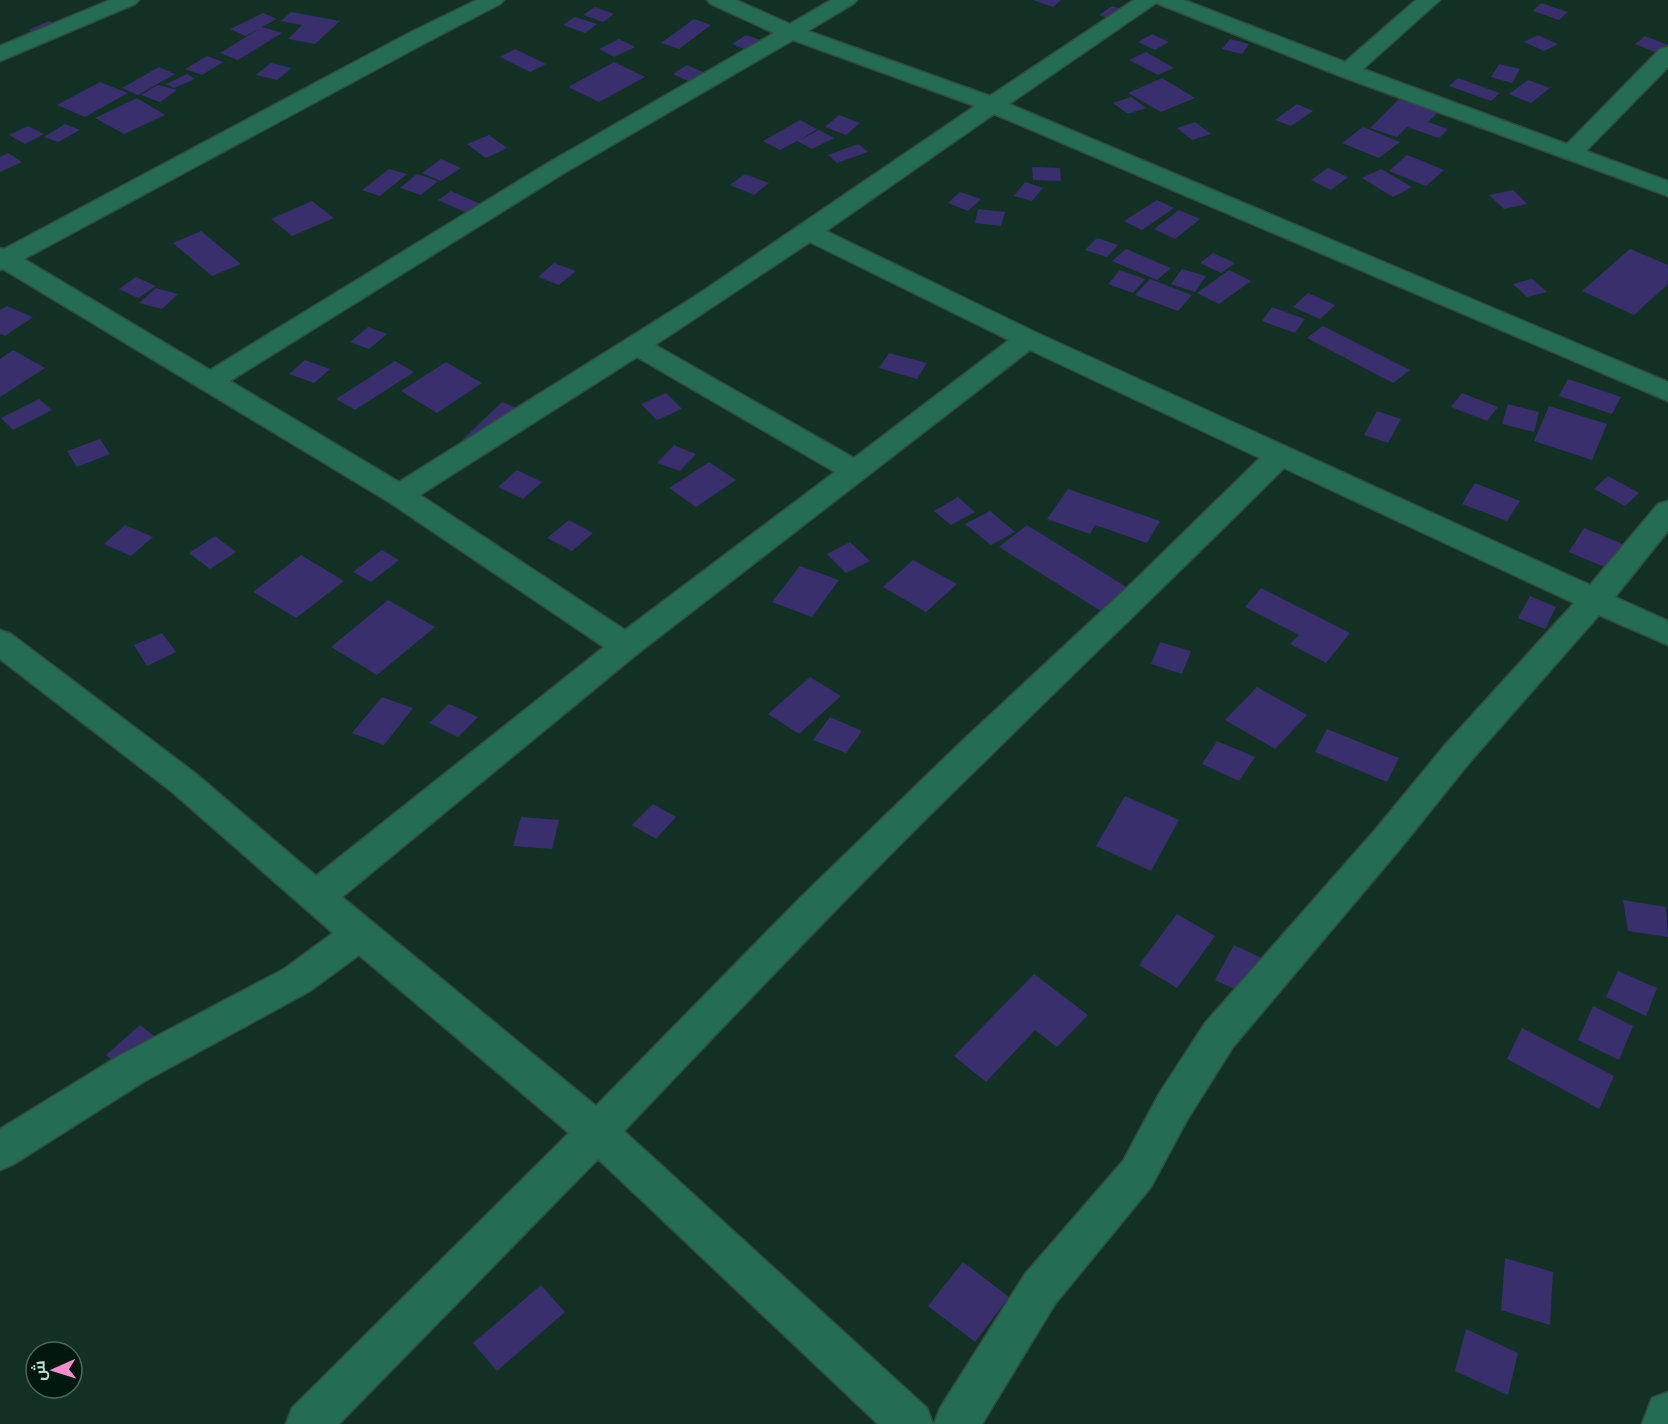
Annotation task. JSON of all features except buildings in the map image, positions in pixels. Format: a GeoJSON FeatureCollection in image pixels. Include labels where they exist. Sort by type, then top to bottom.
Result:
{"type":"FeatureCollection","features":[{"type":"Feature","properties":{"kind":"street"},"geometry":{"type":"LineString","coordinates":[[0,54],[128,0]]}},
{"type":"Feature","properties":{"kind":"street"},"geometry":{"type":"LineString","coordinates":[[2,259],[493,0]]}},
{"type":"Feature","properties":{"kind":"street"},"geometry":{"type":"LineString","coordinates":[[718,0],[791,32],[990,104],[1668,392]]}},
{"type":"Feature","properties":{"kind":"street"},"geometry":{"type":"LineString","coordinates":[[209,382],[556,168],[846,0]]}},
{"type":"Feature","properties":{"kind":"street"},"geometry":{"type":"LineString","coordinates":[[399,495],[637,346],[808,232],[990,104],[1148,0]]}},
{"type":"Feature","properties":{"kind":"street"},"geometry":{"type":"LineString","coordinates":[[1165,0],[1348,71],[1668,189]]}},
{"type":"Feature","properties":{"kind":"street"},"geometry":{"type":"LineString","coordinates":[[1348,71],[1429,0]]}},
{"type":"Feature","properties":{"kind":"street"},"geometry":{"type":"LineString","coordinates":[[1570,154],[1668,54]]}},
{"type":"Feature","properties":{"kind":"street"},"geometry":{"type":"LineString","coordinates":[[808,232],[1028,339],[1668,634]]}},
{"type":"Feature","properties":{"kind":"street"},"geometry":{"type":"LineString","coordinates":[[2,259],[399,495],[626,646]]}},
{"type":"Feature","properties":{"kind":"street"},"geometry":{"type":"LineString","coordinates":[[316,897],[626,646],[1028,339]]}},
{"type":"Feature","properties":{"kind":"street"},"geometry":{"type":"LineString","coordinates":[[637,346],[855,471]]}},
{"type":"Feature","properties":{"kind":"street"},"geometry":{"type":"LineString","coordinates":[[309,1424],[812,910],[972,752],[1144,590],[1279,456]]}},
{"type":"Feature","properties":{"kind":"street"},"geometry":{"type":"LineString","coordinates":[[956,1424],[1040,1289],[1137,1174],[1173,1107],[1219,1035],[1388,840],[1457,754],[1595,600],[1668,511]]}},
{"type":"Feature","properties":{"kind":"street"},"geometry":{"type":"LineString","coordinates":[[0,642],[183,782],[316,897],[597,1132],[911,1424]]}},
{"type":"Feature","properties":{"kind":"street"},"geometry":{"type":"LineString","coordinates":[[0,1150],[131,1070],[297,980],[360,934]]}},
{"type":"Feature","properties":{"kind":"street"},"geometry":{"type":"LineString","coordinates":[[1664,1424],[1668,1414]]}}]}
